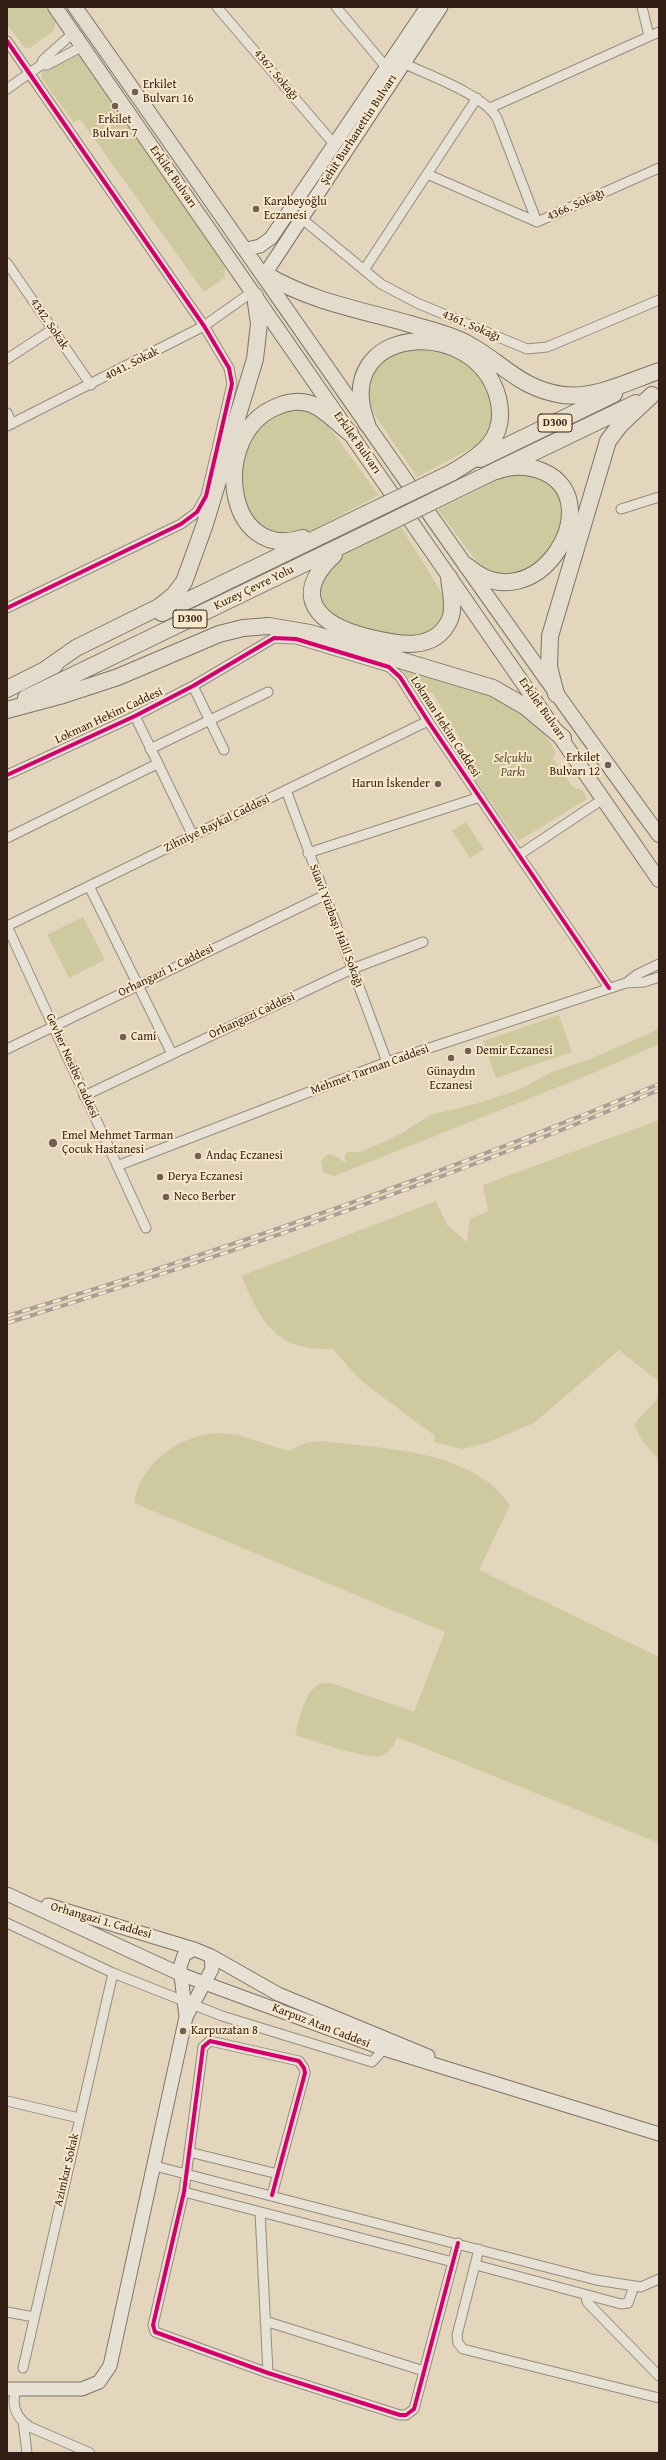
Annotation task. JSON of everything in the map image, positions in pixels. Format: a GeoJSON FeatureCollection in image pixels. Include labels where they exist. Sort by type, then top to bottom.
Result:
{"type":"FeatureCollection","features":[{"type":"Feature","properties":{"kind":"highway"},"geometry":{"type":"LineString","coordinates":[[265,274],[280,284],[311,296],[461,340],[522,382],[545,392],[565,395],[592,393],[659,372]]}},
{"type":"Feature","properties":{"kind":"highway"},"geometry":{"type":"LineString","coordinates":[[46,669],[76,648],[159,606],[174,595],[184,582],[205,524],[255,359],[259,324],[253,294]]}},
{"type":"Feature","properties":{"kind":"highway"},"geometry":{"type":"LineString","coordinates":[[367,424],[361,400],[362,378],[367,367],[379,354],[395,346],[419,341],[437,342],[462,351],[479,365],[491,381],[499,403],[501,420],[497,434],[490,445],[451,473]]}},
{"type":"Feature","properties":{"kind":"highway","name":"D300"},"geometry":{"type":"LineString","coordinates":[[451,473],[659,372]]}},
{"type":"Feature","properties":{"kind":"highway"},"geometry":{"type":"LineString","coordinates":[[556,694],[549,667],[550,636],[608,441],[620,425],[656,394]]}},
{"type":"Feature","properties":{"kind":"highway","name":"D300"},"geometry":{"type":"LineString","coordinates":[[496,471],[656,394]]}},
{"type":"Feature","properties":{"kind":"highway"},"geometry":{"type":"LineString","coordinates":[[341,526],[288,542],[264,537],[249,525],[241,513],[234,490],[234,465],[240,444],[251,426],[262,415],[280,405],[294,402],[313,405],[350,433]]}},
{"type":"Feature","properties":{"kind":"highway"},"geometry":{"type":"LineString","coordinates":[[467,566],[489,580],[502,582],[522,580],[536,572],[552,559],[568,531],[570,519],[568,501],[562,488],[553,478],[541,471],[526,467],[511,467],[496,471]]}},
{"type":"Feature","properties":{"kind":"highway","name":"Kuzey Çevre Yolu"},"geometry":{"type":"LineString","coordinates":[[7,707],[496,471]]}},
{"type":"Feature","properties":{"kind":"highway","name":"Kuzey Çevre Yolu"},"geometry":{"type":"LineString","coordinates":[[7,689],[451,473]]}},
{"type":"Feature","properties":{"kind":"highway"},"geometry":{"type":"LineString","coordinates":[[345,544],[322,566],[315,579],[312,591],[315,605],[323,617],[334,626],[348,632],[393,644],[417,644],[434,638],[443,631],[451,615],[449,577]]}},
{"type":"Feature","properties":{"kind":"highway"},"geometry":{"type":"LineString","coordinates":[[7,710],[63,695],[118,677],[219,634],[243,628],[269,626],[310,633],[493,688],[526,707],[563,738]]}},
{"type":"Feature","properties":{"kind":"main road","name":"Erkilet Bulvarı"},"geometry":{"type":"LineString","coordinates":[[55,7],[449,577],[563,738],[659,880]]}},
{"type":"Feature","properties":{"kind":"main road","name":"Erkilet Bulvarı"},"geometry":{"type":"LineString","coordinates":[[75,7],[265,274],[367,424],[556,694],[659,835]]}},
{"type":"Feature","properties":{"kind":"street","name":"4367. Sokağı"},"geometry":{"type":"LineString","coordinates":[[218,7],[334,144]]}},
{"type":"Feature","properties":{"kind":"street"},"geometry":{"type":"LineString","coordinates":[[336,7],[386,67],[403,63],[477,98],[490,108],[497,118],[537,222]]}},
{"type":"Feature","properties":{"kind":"street","name":"Şehit Burhanettin Bulvarı"},"geometry":{"type":"LineString","coordinates":[[246,249],[260,246],[271,238],[427,7]]}},
{"type":"Feature","properties":{"kind":"street","name":"Şehit Burhanettin Bulvarı"},"geometry":{"type":"LineString","coordinates":[[265,274],[441,7]]}},
{"type":"Feature","properties":{"kind":"street"},"geometry":{"type":"LineString","coordinates":[[642,7],[649,36]]}},
{"type":"Feature","properties":{"kind":"street"},"geometry":{"type":"LineString","coordinates":[[490,108],[659,32]]}},
{"type":"Feature","properties":{"kind":"street"},"geometry":{"type":"LineString","coordinates":[[41,65],[43,60],[74,33]]}},
{"type":"Feature","properties":{"kind":"street"},"geometry":{"type":"LineString","coordinates":[[7,41],[30,72],[204,326],[230,368],[232,384],[206,496],[200,508],[187,521],[7,608]]}},
{"type":"Feature","properties":{"kind":"street"},"geometry":{"type":"LineString","coordinates":[[7,89],[41,65],[47,65],[82,46]]}},
{"type":"Feature","properties":{"kind":"street"},"geometry":{"type":"LineString","coordinates":[[364,270],[477,98]]}},
{"type":"Feature","properties":{"kind":"street","name":"4366. Sokağı"},"geometry":{"type":"LineString","coordinates":[[427,174],[537,222],[659,168]]}},
{"type":"Feature","properties":{"kind":"street","name":"4361. Sokağı"},"geometry":{"type":"LineString","coordinates":[[302,218],[381,284],[417,303],[527,349],[547,347],[659,300]]}},
{"type":"Feature","properties":{"kind":"street","name":"4342. Sokak"},"geometry":{"type":"LineString","coordinates":[[7,263],[90,385]]}},
{"type":"Feature","properties":{"kind":"street","name":"4041. Sokak"},"geometry":{"type":"LineString","coordinates":[[10,425],[204,326],[253,294]]}},
{"type":"Feature","properties":{"kind":"street"},"geometry":{"type":"LineString","coordinates":[[7,359],[53,329]]}},
{"type":"Feature","properties":{"kind":"street"},"geometry":{"type":"LineString","coordinates":[[7,413],[10,425]]}},
{"type":"Feature","properties":{"kind":"street"},"geometry":{"type":"LineString","coordinates":[[621,509],[659,497]]}},
{"type":"Feature","properties":{"kind":"street","name":"Lokman Hekim Caddesi"},"geometry":{"type":"LineString","coordinates":[[7,775],[135,716],[193,686],[274,638],[288,637],[389,667],[400,677],[428,721],[610,988]]}},
{"type":"Feature","properties":{"kind":"street"},"geometry":{"type":"LineString","coordinates":[[193,686],[224,750]]}},
{"type":"Feature","properties":{"kind":"street"},"geometry":{"type":"LineString","coordinates":[[150,749],[268,692]]}},
{"type":"Feature","properties":{"kind":"street"},"geometry":{"type":"LineString","coordinates":[[135,716],[193,836]]}},
{"type":"Feature","properties":{"kind":"street","name":"Zihniye Baykal Caddesi"},"geometry":{"type":"LineString","coordinates":[[7,926],[428,721]]}},
{"type":"Feature","properties":{"kind":"street"},"geometry":{"type":"LineString","coordinates":[[7,838],[157,764]]}},
{"type":"Feature","properties":{"kind":"street","name":"Süavi Yüzbaşı Halil Sokağı"},"geometry":{"type":"LineString","coordinates":[[286,790],[308,853],[325,894],[387,1062]]}},
{"type":"Feature","properties":{"kind":"street"},"geometry":{"type":"LineString","coordinates":[[308,853],[480,797]]}},
{"type":"Feature","properties":{"kind":"street"},"geometry":{"type":"LineString","coordinates":[[519,855],[603,799]]}},
{"type":"Feature","properties":{"kind":"street"},"geometry":{"type":"LineString","coordinates":[[89,886],[172,1054]]}},
{"type":"Feature","properties":{"kind":"street","name":"Orhangazi 1. Caddesi"},"geometry":{"type":"LineString","coordinates":[[7,1049],[325,894]]}},
{"type":"Feature","properties":{"kind":"street","name":"Gevher Nesibe Caddesi"},"geometry":{"type":"LineString","coordinates":[[7,926],[55,1026],[84,1096],[146,1228]]}},
{"type":"Feature","properties":{"kind":"street","name":"Orhangazi Caddesi"},"geometry":{"type":"LineString","coordinates":[[84,1096],[352,969],[423,942]]}},
{"type":"Feature","properties":{"kind":"street","name":"Mehmet Tarman Caddesi"},"geometry":{"type":"LineString","coordinates":[[626,983],[638,974],[659,964]]}},
{"type":"Feature","properties":{"kind":"street","name":"Mehmet Tarman Caddesi"},"geometry":{"type":"LineString","coordinates":[[117,1166],[387,1062],[626,983],[644,982],[659,977]]}},
{"type":"Feature","properties":{"kind":"street","name":"Orhangazi 1. Caddesi"},"geometry":{"type":"LineString","coordinates":[[7,1894],[194,1949]]}},
{"type":"Feature","properties":{"kind":"street","name":"Orhangazi 1. Caddesi"},"geometry":{"type":"LineString","coordinates":[[7,1894],[180,1974]]}},
{"type":"Feature","properties":{"kind":"street"},"geometry":{"type":"LineString","coordinates":[[7,1923],[113,1973],[222,2016],[372,2062],[384,2049]]}},
{"type":"Feature","properties":{"kind":"street"},"geometry":{"type":"LineString","coordinates":[[27,2453],[23,2421],[14,2406],[12,2389],[82,2388],[98,2382],[107,2372],[115,2350],[186,2017],[188,2003],[180,1974],[180,1967],[184,1955],[194,1949]]}},
{"type":"Feature","properties":{"kind":"street","name":"Karpuz Atan Caddesi"},"geometry":{"type":"LineString","coordinates":[[194,1949],[211,1956],[278,1994],[406,2045],[463,2073]]}},
{"type":"Feature","properties":{"kind":"street"},"geometry":{"type":"LineString","coordinates":[[188,2003],[206,1983],[212,1969],[211,1956]]}},
{"type":"Feature","properties":{"kind":"street","name":"Azimkar Sokak"},"geometry":{"type":"LineString","coordinates":[[23,2368],[113,1973]]}},
{"type":"Feature","properties":{"kind":"street","name":"Karpuz Atan Caddesi"},"geometry":{"type":"LineString","coordinates":[[180,1974],[384,2049],[659,2134]]}},
{"type":"Feature","properties":{"kind":"street"},"geometry":{"type":"LineString","coordinates":[[272,2195],[305,2074],[304,2068],[299,2061],[214,2040],[206,2043],[203,2047],[184,2192],[154,2330],[156,2334],[268,2373],[403,2415],[414,2409],[458,2243]]}},
{"type":"Feature","properties":{"kind":"street"},"geometry":{"type":"LineString","coordinates":[[7,2100],[79,2118]]}},
{"type":"Feature","properties":{"kind":"street"},"geometry":{"type":"LineString","coordinates":[[189,2152],[278,2174]]}},
{"type":"Feature","properties":{"kind":"street"},"geometry":{"type":"LineString","coordinates":[[155,2166],[458,2243],[596,2280],[634,2286],[648,2286],[659,2279]]}},
{"type":"Feature","properties":{"kind":"street"},"geometry":{"type":"LineString","coordinates":[[184,2192],[453,2262]]}},
{"type":"Feature","properties":{"kind":"street"},"geometry":{"type":"LineString","coordinates":[[260,2212],[268,2373]]}},
{"type":"Feature","properties":{"kind":"street"},"geometry":{"type":"LineString","coordinates":[[479,2249],[457,2335],[458,2343],[463,2349],[659,2398]]}},
{"type":"Feature","properties":{"kind":"street"},"geometry":{"type":"LineString","coordinates":[[476,2265],[624,2304],[628,2302],[634,2286]]}},
{"type":"Feature","properties":{"kind":"street"},"geometry":{"type":"LineString","coordinates":[[586,2295],[587,2302],[659,2376]]}},
{"type":"Feature","properties":{"kind":"street"},"geometry":{"type":"LineString","coordinates":[[7,2312],[34,2317]]}},
{"type":"Feature","properties":{"kind":"street"},"geometry":{"type":"LineString","coordinates":[[265,2321],[424,2371]]}},
{"type":"Feature","properties":{"kind":"street"},"geometry":{"type":"LineString","coordinates":[[23,2421],[90,2453]]}},
{"type":"Feature","properties":{"kind":"green space"},"geometry":{"type":"Polygon","coordinates":[[[7,7],[45,7],[56,22],[53,31],[30,48],[25,48],[7,25],[7,7]]]}},
{"type":"Feature","properties":{"kind":"green space"},"geometry":{"type":"Polygon","coordinates":[[[68,53],[77,55],[82,59],[225,267],[224,278],[204,292],[80,119],[74,123],[42,79],[42,68],[68,53]]]}},
{"type":"Feature","properties":{"kind":"green space"},"geometry":{"type":"Polygon","coordinates":[[[438,347],[479,371],[496,414],[485,441],[417,477],[372,411],[365,383],[387,353],[438,347]]]}},
{"type":"Feature","properties":{"kind":"green space"},"geometry":{"type":"Polygon","coordinates":[[[308,409],[323,419],[379,495],[305,534],[292,537],[260,530],[239,494],[247,440],[280,410],[308,409]]]}},
{"type":"Feature","properties":{"kind":"green space"},"geometry":{"type":"Polygon","coordinates":[[[534,473],[559,492],[564,522],[545,559],[510,578],[482,569],[438,510],[509,474],[534,473]]]}},
{"type":"Feature","properties":{"kind":"green space"},"geometry":{"type":"Polygon","coordinates":[[[401,527],[446,600],[442,625],[416,640],[340,624],[318,598],[323,569],[347,552],[401,527]]]}},
{"type":"Feature","properties":{"kind":"green space","name":"Selçuklu Parkı"},"geometry":{"type":"Polygon","coordinates":[[[401,668],[482,688],[493,692],[519,709],[529,718],[553,746],[556,753],[553,758],[558,767],[564,770],[571,785],[582,790],[587,799],[518,841],[464,764],[474,757],[463,744],[432,692],[422,696],[401,668]]]}},
{"type":"Feature","properties":{"kind":"green space"},"geometry":{"type":"Polygon","coordinates":[[[466,822],[484,849],[470,858],[452,831],[466,822]]]}},
{"type":"Feature","properties":{"kind":"green space"},"geometry":{"type":"Polygon","coordinates":[[[83,917],[105,960],[69,978],[47,935],[83,917]]]}},
{"type":"Feature","properties":{"kind":"green space"},"geometry":{"type":"Polygon","coordinates":[[[559,1015],[572,1052],[496,1078],[483,1041],[559,1015]]]}},
{"type":"Feature","properties":{"kind":"green space"},"geometry":{"type":"Polygon","coordinates":[[[659,1029],[659,1044],[591,1074],[334,1176],[323,1172],[321,1161],[328,1155],[334,1155],[347,1163],[344,1157],[347,1152],[360,1152],[377,1145],[402,1133],[430,1115],[475,1104],[518,1090],[554,1071],[590,1059],[659,1029]]]}},
{"type":"Feature","properties":{"kind":"green space"},"geometry":{"type":"Polygon","coordinates":[[[659,1120],[659,1382],[619,1350],[534,1423],[486,1443],[462,1449],[434,1442],[435,1436],[359,1379],[333,1349],[313,1348],[297,1345],[284,1339],[273,1331],[256,1308],[241,1276],[436,1201],[447,1225],[467,1242],[470,1219],[488,1211],[483,1185],[659,1120]]]}},
{"type":"Feature","properties":{"kind":"green space"},"geometry":{"type":"Polygon","coordinates":[[[659,1397],[659,1459],[642,1441],[634,1424],[659,1397]]]}},
{"type":"Feature","properties":{"kind":"green space"},"geometry":{"type":"Polygon","coordinates":[[[218,1433],[238,1435],[288,1451],[305,1443],[322,1441],[371,1446],[424,1455],[450,1462],[473,1472],[493,1486],[510,1505],[479,1570],[659,1657],[659,1843],[397,1737],[393,1746],[383,1755],[372,1756],[362,1755],[325,1745],[295,1735],[302,1710],[310,1693],[315,1687],[322,1683],[331,1683],[414,1712],[445,1632],[134,1503],[144,1475],[164,1454],[176,1445],[189,1439],[218,1433]]]}},
{"type":"Feature","properties":{"kind":"railway"},"geometry":{"type":"LineString","coordinates":[[7,1316],[172,1264],[336,1208],[417,1179],[579,1117],[659,1084]]}},
{"type":"Feature","properties":{"kind":"railway"},"geometry":{"type":"LineString","coordinates":[[7,1323],[172,1271],[336,1215],[498,1155],[659,1090]]}},
{"type":"Feature","properties":{"kind":"cycle path"},"geometry":{"type":"LineString","coordinates":[[7,41],[204,326],[229,368],[232,384],[206,496],[197,512],[181,524],[7,608]]}},
{"type":"Feature","properties":{"kind":"cycle path"},"geometry":{"type":"LineString","coordinates":[[7,775],[135,716],[193,686],[274,638],[296,639],[389,667],[400,677],[428,721],[609,988]]}},
{"type":"Feature","properties":{"kind":"cycle path"},"geometry":{"type":"LineString","coordinates":[[272,2195],[305,2073],[304,2068],[299,2061],[210,2041],[203,2047],[184,2192],[153,2325],[155,2332],[268,2373],[400,2415],[406,2415],[414,2409],[458,2243]]}},
{"type":"Feature","properties":{"kind":"place","name":"Erkilet Bulvarı 16"},"geometry":{"type":"Point","coordinates":[135,92]}},
{"type":"Feature","properties":{"kind":"place","name":"Erkilet Bulvarı 7"},"geometry":{"type":"Point","coordinates":[115,106]}},
{"type":"Feature","properties":{"kind":"place","name":"Karabeyoğlu Eczanesi"},"geometry":{"type":"Point","coordinates":[256,209]}},
{"type":"Feature","properties":{"kind":"place","name":"Erkilet Bulvarı 12"},"geometry":{"type":"Point","coordinates":[608,765]}},
{"type":"Feature","properties":{"kind":"place","name":"Harun İskender"},"geometry":{"type":"Point","coordinates":[438,784]}},
{"type":"Feature","properties":{"kind":"place","name":"Cami"},"geometry":{"type":"Point","coordinates":[123,1037]}},
{"type":"Feature","properties":{"kind":"place","name":"Demir Eczanesi"},"geometry":{"type":"Point","coordinates":[468,1051]}},
{"type":"Feature","properties":{"kind":"place","name":"Günaydın Eczanesi"},"geometry":{"type":"Point","coordinates":[451,1058]}},
{"type":"Feature","properties":{"kind":"place","name":"Emel Mehmet Tarman Çocuk Hastanesi"},"geometry":{"type":"Point","coordinates":[53,1143]}},
{"type":"Feature","properties":{"kind":"place","name":"Andaç Eczanesi"},"geometry":{"type":"Point","coordinates":[198,1156]}},
{"type":"Feature","properties":{"kind":"place","name":"Derya Eczanesi"},"geometry":{"type":"Point","coordinates":[160,1177]}},
{"type":"Feature","properties":{"kind":"place","name":"Neco Berber"},"geometry":{"type":"Point","coordinates":[166,1197]}},
{"type":"Feature","properties":{"kind":"place","name":"Karpuzatan 8"},"geometry":{"type":"Point","coordinates":[183,2031]}}]}
